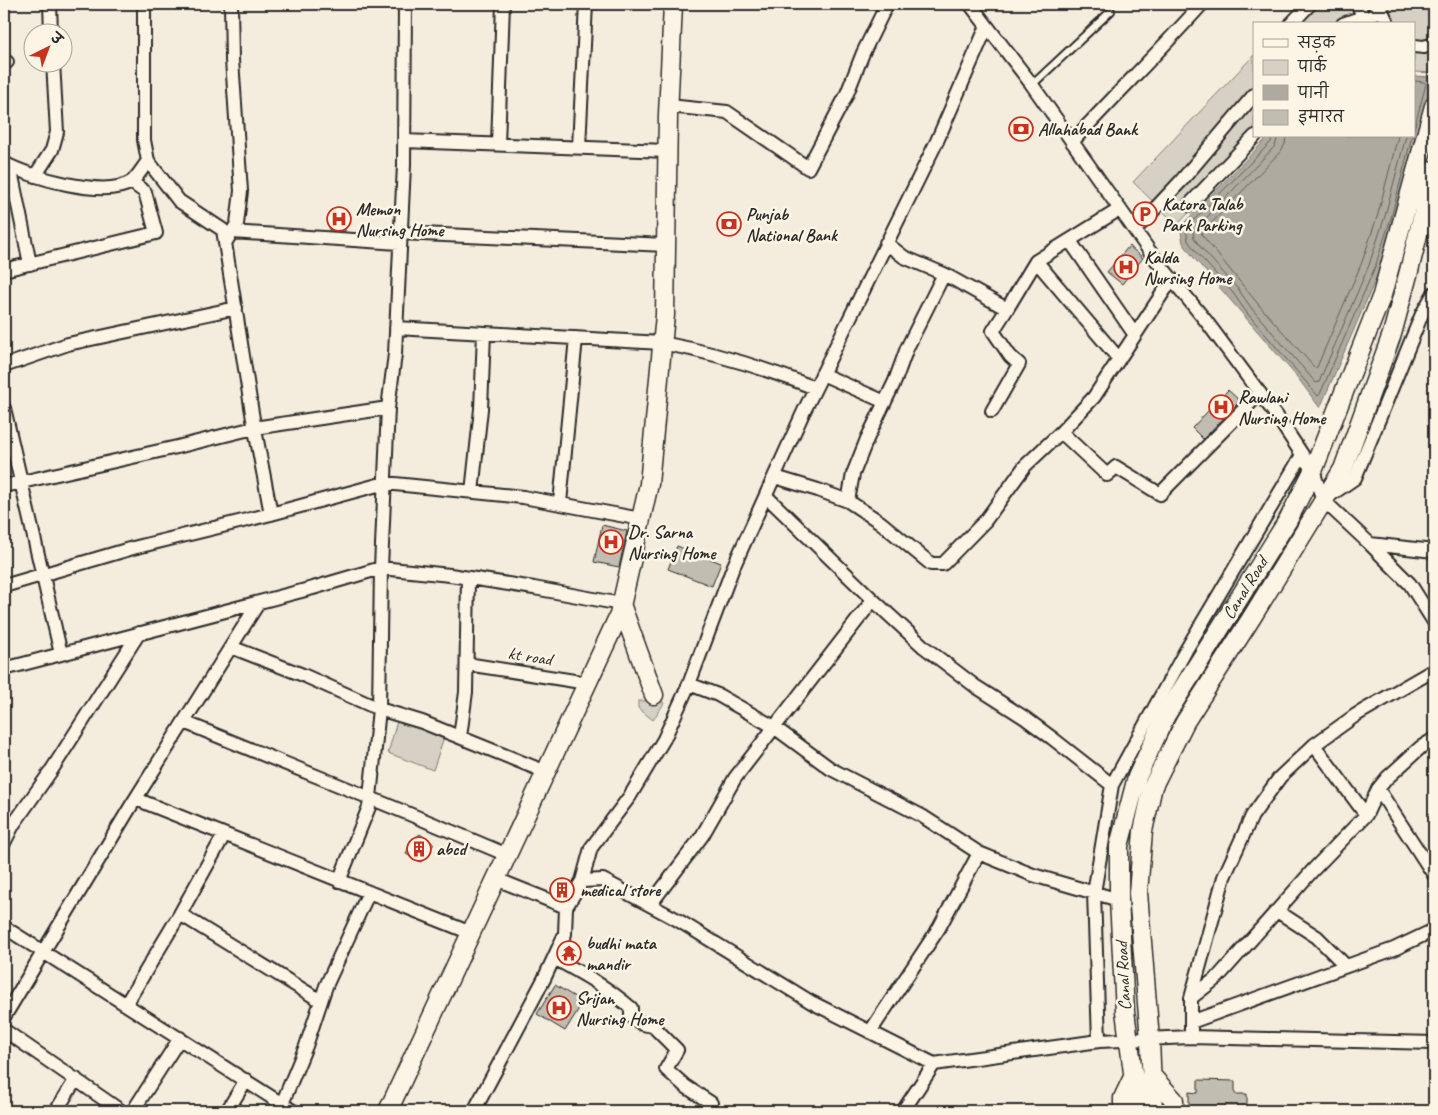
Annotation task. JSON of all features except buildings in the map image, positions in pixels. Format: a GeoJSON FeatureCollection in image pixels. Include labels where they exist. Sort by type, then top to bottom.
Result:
{"type":"FeatureCollection","features":[{"type":"Feature","properties":{"kind":"main road"},"geometry":{"type":"LineString","coordinates":[[388,1111],[619,615],[649,484],[665,315],[667,151],[673,4]]}},
{"type":"Feature","properties":{"kind":"main road","name":"Canal Road"},"geometry":{"type":"LineString","coordinates":[[1138,1111],[1125,1011],[1119,900],[1119,846],[1136,777],[1166,715],[1288,520],[1313,471],[1382,295],[1434,106]]}},
{"type":"Feature","properties":{"kind":"main road","name":"Canal Road"},"geometry":{"type":"LineString","coordinates":[[1153,1111],[1150,1040],[1138,893],[1143,831],[1153,786],[1185,722],[1252,618],[1343,468],[1392,334],[1410,271],[1434,170]]}},
{"type":"Feature","properties":{"kind":"main road"},"geometry":{"type":"LineString","coordinates":[[621,604],[654,695]]}},
{"type":"Feature","properties":{"kind":"main road"},"geometry":{"type":"LineString","coordinates":[[1151,1075],[1174,1100],[1174,1111]]}},
{"type":"Feature","properties":{"kind":"main road"},"geometry":{"type":"LineString","coordinates":[[1123,1111],[1123,1098],[1133,1076]]}},
{"type":"Feature","properties":{"kind":"street"},"geometry":{"type":"LineString","coordinates":[[50,4],[51,22]]}},
{"type":"Feature","properties":{"kind":"street"},"geometry":{"type":"LineString","coordinates":[[144,4],[144,140],[148,161],[179,202],[223,230],[254,428],[271,514]]}},
{"type":"Feature","properties":{"kind":"street"},"geometry":{"type":"LineString","coordinates":[[225,243],[237,224],[240,191],[232,60],[231,4]]}},
{"type":"Feature","properties":{"kind":"street"},"geometry":{"type":"LineString","coordinates":[[339,881],[369,808],[379,709],[381,568],[388,408],[396,328],[404,141],[405,4]]}},
{"type":"Feature","properties":{"kind":"street"},"geometry":{"type":"LineString","coordinates":[[498,144],[503,4]]}},
{"type":"Feature","properties":{"kind":"street"},"geometry":{"type":"LineString","coordinates":[[579,147],[586,4]]}},
{"type":"Feature","properties":{"kind":"street"},"geometry":{"type":"LineString","coordinates":[[669,106],[727,112],[808,168],[846,96],[863,53],[887,4]]}},
{"type":"Feature","properties":{"kind":"street"},"geometry":{"type":"LineString","coordinates":[[1072,142],[1202,4]]}},
{"type":"Feature","properties":{"kind":"street"},"geometry":{"type":"LineString","coordinates":[[1293,22],[1310,4]]}},
{"type":"Feature","properties":{"kind":"street"},"geometry":{"type":"LineString","coordinates":[[1349,22],[1360,18],[1361,11],[1357,4]]}},
{"type":"Feature","properties":{"kind":"street"},"geometry":{"type":"LineString","coordinates":[[1366,22],[1382,5],[1387,22]]}},
{"type":"Feature","properties":{"kind":"street"},"geometry":{"type":"LineString","coordinates":[[974,6],[1135,230],[1260,393],[1313,471],[1323,500],[1410,584],[1434,622]]}},
{"type":"Feature","properties":{"kind":"street"},"geometry":{"type":"LineString","coordinates":[[474,1111],[565,934],[566,907],[582,881],[592,848],[630,796],[664,739],[689,684],[732,570],[815,388],[937,141],[987,26]]}},
{"type":"Feature","properties":{"kind":"street"},"geometry":{"type":"LineString","coordinates":[[1416,46],[1424,47],[1434,44]]}},
{"type":"Feature","properties":{"kind":"street"},"geometry":{"type":"LineString","coordinates":[[35,176],[52,150],[56,132],[53,72]]}},
{"type":"Feature","properties":{"kind":"street"},"geometry":{"type":"LineString","coordinates":[[1135,230],[1181,181],[1253,96]]}},
{"type":"Feature","properties":{"kind":"street"},"geometry":{"type":"LineString","coordinates":[[1188,205],[1253,138]]}},
{"type":"Feature","properties":{"kind":"street"},"geometry":{"type":"LineString","coordinates":[[404,141],[667,151]]}},
{"type":"Feature","properties":{"kind":"street"},"geometry":{"type":"LineString","coordinates":[[7,164],[35,176],[76,185],[108,189],[131,182],[148,161]]}},
{"type":"Feature","properties":{"kind":"street"},"geometry":{"type":"LineString","coordinates":[[7,164],[30,264]]}},
{"type":"Feature","properties":{"kind":"street"},"geometry":{"type":"LineString","coordinates":[[4,270],[156,233],[145,192],[131,182]]}},
{"type":"Feature","properties":{"kind":"street"},"geometry":{"type":"LineString","coordinates":[[992,411],[1019,364],[1010,356],[993,331],[1036,261],[1120,209]]}},
{"type":"Feature","properties":{"kind":"street"},"geometry":{"type":"LineString","coordinates":[[232,232],[666,245]]}},
{"type":"Feature","properties":{"kind":"street"},"geometry":{"type":"LineString","coordinates":[[1070,241],[1135,335]]}},
{"type":"Feature","properties":{"kind":"street"},"geometry":{"type":"LineString","coordinates":[[886,243],[904,258],[944,274],[1007,309]]}},
{"type":"Feature","properties":{"kind":"street"},"geometry":{"type":"LineString","coordinates":[[1036,261],[1118,359]]}},
{"type":"Feature","properties":{"kind":"street"},"geometry":{"type":"LineString","coordinates":[[848,500],[853,474],[895,381],[907,348],[944,274]]}},
{"type":"Feature","properties":{"kind":"street"},"geometry":{"type":"LineString","coordinates":[[775,477],[848,500],[880,522],[931,564],[943,564],[985,521],[1025,466],[1062,432],[1094,397],[1172,279]]}},
{"type":"Feature","properties":{"kind":"street"},"geometry":{"type":"LineString","coordinates":[[1323,500],[1355,478],[1418,322],[1434,293]]}},
{"type":"Feature","properties":{"kind":"street"},"geometry":{"type":"LineString","coordinates":[[4,366],[68,344],[236,308]]}},
{"type":"Feature","properties":{"kind":"street"},"geometry":{"type":"LineString","coordinates":[[396,328],[662,343],[696,349],[743,361],[777,372],[815,388]]}},
{"type":"Feature","properties":{"kind":"street"},"geometry":{"type":"LineString","coordinates":[[472,492],[481,409],[484,333]]}},
{"type":"Feature","properties":{"kind":"street"},"geometry":{"type":"LineString","coordinates":[[560,503],[576,338]]}},
{"type":"Feature","properties":{"kind":"street"},"geometry":{"type":"LineString","coordinates":[[822,374],[884,402]]}},
{"type":"Feature","properties":{"kind":"street"},"geometry":{"type":"LineString","coordinates":[[1062,432],[1107,475],[1116,467],[1160,494],[1260,393]]}},
{"type":"Feature","properties":{"kind":"street"},"geometry":{"type":"LineString","coordinates":[[4,408],[61,654]]}},
{"type":"Feature","properties":{"kind":"street"},"geometry":{"type":"LineString","coordinates":[[4,486],[254,428],[388,408]]}},
{"type":"Feature","properties":{"kind":"street"},"geometry":{"type":"LineString","coordinates":[[1099,1041],[1094,893],[1112,784],[1186,650],[1302,455]]}},
{"type":"Feature","properties":{"kind":"street"},"geometry":{"type":"LineString","coordinates":[[4,586],[133,548],[271,514],[385,483],[523,497],[641,519]]}},
{"type":"Feature","properties":{"kind":"street"},"geometry":{"type":"LineString","coordinates":[[766,496],[873,600],[931,653],[975,686],[1025,718],[1112,784]]}},
{"type":"Feature","properties":{"kind":"street"},"geometry":{"type":"LineString","coordinates":[[1370,544],[1434,551]]}},
{"type":"Feature","properties":{"kind":"street"},"geometry":{"type":"LineString","coordinates":[[4,669],[381,568],[468,578],[621,604]]}},
{"type":"Feature","properties":{"kind":"street"},"geometry":{"type":"LineString","coordinates":[[460,737],[466,692],[468,578]]}},
{"type":"Feature","properties":{"kind":"street"},"geometry":{"type":"LineString","coordinates":[[650,905],[702,836],[735,778],[873,600]]}},
{"type":"Feature","properties":{"kind":"street"},"geometry":{"type":"LineString","coordinates":[[4,1017],[136,799],[259,602]]}},
{"type":"Feature","properties":{"kind":"street"},"geometry":{"type":"LineString","coordinates":[[4,843],[9,822],[51,771],[140,633]]}},
{"type":"Feature","properties":{"kind":"street"},"geometry":{"type":"LineString","coordinates":[[230,647],[303,675],[379,709],[422,722],[546,772]]}},
{"type":"Feature","properties":{"kind":"street","name":"kt road"},"geometry":{"type":"LineString","coordinates":[[467,664],[587,683]]}},
{"type":"Feature","properties":{"kind":"street"},"geometry":{"type":"LineString","coordinates":[[1191,1037],[1191,998],[1224,877],[1252,816],[1280,777],[1314,745],[1356,715],[1434,670]]}},
{"type":"Feature","properties":{"kind":"street"},"geometry":{"type":"LineString","coordinates":[[689,684],[718,695],[774,727],[831,769],[922,816],[979,853],[1032,875],[1119,900]]}},
{"type":"Feature","properties":{"kind":"street"},"geometry":{"type":"LineString","coordinates":[[184,722],[290,766],[370,796],[507,855]]}},
{"type":"Feature","properties":{"kind":"street"},"geometry":{"type":"LineString","coordinates":[[1191,998],[1218,977],[1313,870],[1366,815],[1378,789],[1387,778],[1421,747],[1434,740]]}},
{"type":"Feature","properties":{"kind":"street"},"geometry":{"type":"LineString","coordinates":[[1314,745],[1366,815]]}},
{"type":"Feature","properties":{"kind":"street"},"geometry":{"type":"LineString","coordinates":[[1378,789],[1434,875]]}},
{"type":"Feature","properties":{"kind":"street"},"geometry":{"type":"LineString","coordinates":[[136,799],[471,933]]}},
{"type":"Feature","properties":{"kind":"street"},"geometry":{"type":"LineString","coordinates":[[126,1004],[180,914],[224,835]]}},
{"type":"Feature","properties":{"kind":"street"},"geometry":{"type":"LineString","coordinates":[[870,1032],[939,928],[979,853]]}},
{"type":"Feature","properties":{"kind":"street"},"geometry":{"type":"LineString","coordinates":[[496,879],[566,907]]}},
{"type":"Feature","properties":{"kind":"street"},"geometry":{"type":"LineString","coordinates":[[582,881],[603,880],[676,919],[811,1002],[934,1064],[1099,1041],[1191,1037],[1434,1043]]}},
{"type":"Feature","properties":{"kind":"street"},"geometry":{"type":"LineString","coordinates":[[282,1104],[306,1046],[326,986],[369,892]]}},
{"type":"Feature","properties":{"kind":"street"},"geometry":{"type":"LineString","coordinates":[[1277,910],[1317,937],[1346,966]]}},
{"type":"Feature","properties":{"kind":"street"},"geometry":{"type":"LineString","coordinates":[[180,914],[321,1001]]}},
{"type":"Feature","properties":{"kind":"street"},"geometry":{"type":"LineString","coordinates":[[4,927],[293,1111]]}},
{"type":"Feature","properties":{"kind":"street"},"geometry":{"type":"LineString","coordinates":[[1191,1022],[1394,949],[1434,930]]}},
{"type":"Feature","properties":{"kind":"street"},"geometry":{"type":"LineString","coordinates":[[554,958],[618,996],[631,1008],[631,1016],[642,1024],[653,1026],[677,1050],[666,1069],[685,1086],[711,1103]]}},
{"type":"Feature","properties":{"kind":"street"},"geometry":{"type":"LineString","coordinates":[[4,1030],[121,1111]]}},
{"type":"Feature","properties":{"kind":"street"},"geometry":{"type":"LineString","coordinates":[[133,1111],[180,1038]]}},
{"type":"Feature","properties":{"kind":"street"},"geometry":{"type":"LineString","coordinates":[[903,1111],[934,1064]]}},
{"type":"Feature","properties":{"kind":"street"},"geometry":{"type":"LineString","coordinates":[[56,1111],[76,1079]]}},
{"type":"Feature","properties":{"kind":"street"},"geometry":{"type":"LineString","coordinates":[[228,1111],[246,1080]]}},
{"type":"Feature","properties":{"kind":"lane"},"geometry":{"type":"LineString","coordinates":[[1032,85],[1111,11]]}},
{"type":"Feature","properties":{"kind":"green space"},"geometry":{"type":"Polygon","coordinates":[[[1302,4],[1434,4],[1434,73],[1416,72],[1416,22],[1285,22],[1302,4]]]}},
{"type":"Feature","properties":{"kind":"green space"},"geometry":{"type":"Polygon","coordinates":[[[1253,56],[1253,138],[1261,138],[1177,225],[1133,182],[1253,56]]]}},
{"type":"Feature","properties":{"kind":"green space"},"geometry":{"type":"Polygon","coordinates":[[[654,695],[664,703],[653,720],[638,708],[638,701],[645,701],[654,695]]]}},
{"type":"Feature","properties":{"kind":"green space"},"geometry":{"type":"Polygon","coordinates":[[[398,718],[444,737],[433,770],[388,753],[398,718]]]}},
{"type":"Feature","properties":{"kind":"water"},"geometry":{"type":"Polygon","coordinates":[[[1416,76],[1433,77],[1396,219],[1380,269],[1320,408],[1297,377],[1194,258],[1183,243],[1180,227],[1267,138],[1416,138],[1416,76]]]}},
{"type":"Feature","properties":{"kind":"place","name":"Allahabad Bank"},"geometry":{"type":"Point","coordinates":[1021,129]}},
{"type":"Feature","properties":{"kind":"place","name":"Katora Talab Park Parking"},"geometry":{"type":"Point","coordinates":[1145,214]}},
{"type":"Feature","properties":{"kind":"place","name":"Memon Nursing Home"},"geometry":{"type":"Point","coordinates":[339,219]}},
{"type":"Feature","properties":{"kind":"place","name":"Punjab National Bank"},"geometry":{"type":"Point","coordinates":[729,224]}},
{"type":"Feature","properties":{"kind":"place","name":"Kalda Nursing Home"},"geometry":{"type":"Point","coordinates":[1126,267]}},
{"type":"Feature","properties":{"kind":"place","name":"Rawlani Nursing Home"},"geometry":{"type":"Point","coordinates":[1221,407]}},
{"type":"Feature","properties":{"kind":"place","name":"Dr. Sarna Nursing Home"},"geometry":{"type":"Point","coordinates":[611,542]}},
{"type":"Feature","properties":{"kind":"place","name":"abcd"},"geometry":{"type":"Point","coordinates":[419,849]}},
{"type":"Feature","properties":{"kind":"place","name":"medical store"},"geometry":{"type":"Point","coordinates":[562,890]}},
{"type":"Feature","properties":{"kind":"place","name":"budhi mata mandir"},"geometry":{"type":"Point","coordinates":[569,953]}},
{"type":"Feature","properties":{"kind":"place","name":"Srijan Nursing Home"},"geometry":{"type":"Point","coordinates":[559,1008]}}]}
